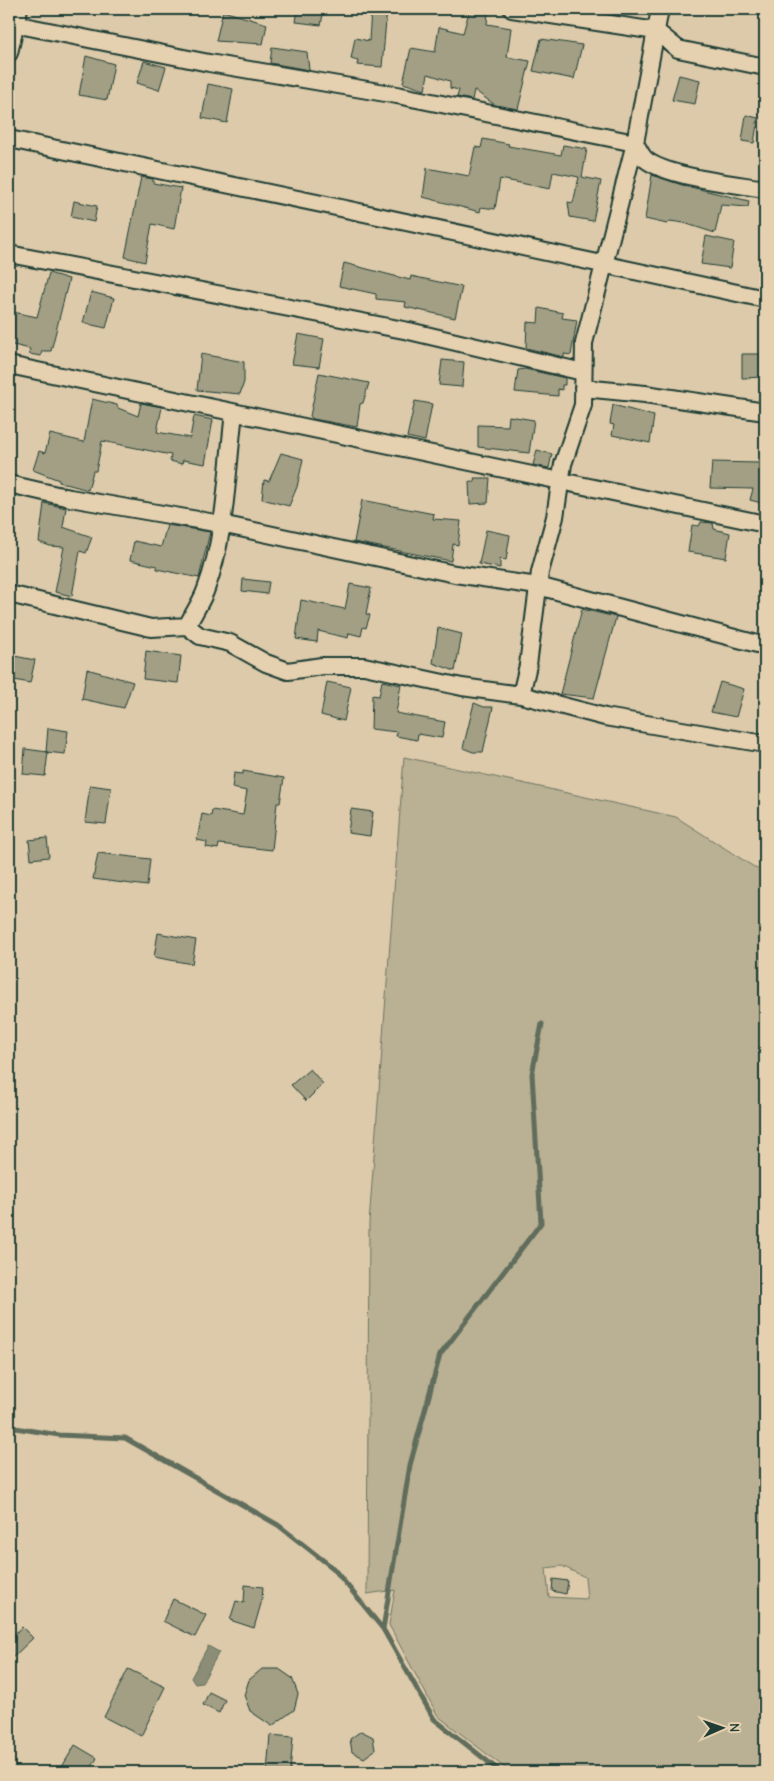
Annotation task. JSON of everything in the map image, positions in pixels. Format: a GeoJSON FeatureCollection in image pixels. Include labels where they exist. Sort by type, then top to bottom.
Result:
{"type":"FeatureCollection","features":[{"type":"Feature","properties":{"kind":"street"},"geometry":{"type":"LineString","coordinates":[[512,9],[656,32],[678,49],[765,67]]}},
{"type":"Feature","properties":{"kind":"street"},"geometry":{"type":"LineString","coordinates":[[521,695],[528,665],[538,586],[555,517],[559,481],[563,464],[580,418],[584,343],[606,264],[635,143],[660,9]]}},
{"type":"Feature","properties":{"kind":"street"},"geometry":{"type":"LineString","coordinates":[[9,53],[15,19],[209,63],[397,95],[635,143],[644,158],[656,166],[765,189]]}},
{"type":"Feature","properties":{"kind":"street"},"geometry":{"type":"LineString","coordinates":[[9,139],[765,299]]}},
{"type":"Feature","properties":{"kind":"street"},"geometry":{"type":"LineString","coordinates":[[9,254],[409,331],[583,372]]}},
{"type":"Feature","properties":{"kind":"street"},"geometry":{"type":"LineString","coordinates":[[9,366],[765,524]]}},
{"type":"Feature","properties":{"kind":"street"},"geometry":{"type":"LineString","coordinates":[[583,388],[655,395],[765,412]]}},
{"type":"Feature","properties":{"kind":"street"},"geometry":{"type":"LineString","coordinates":[[187,626],[206,590],[221,524],[234,413]]}},
{"type":"Feature","properties":{"kind":"street"},"geometry":{"type":"LineString","coordinates":[[9,484],[70,498],[221,524],[455,574],[538,586],[644,616],[765,646]]}},
{"type":"Feature","properties":{"kind":"street"},"geometry":{"type":"LineString","coordinates":[[9,594],[151,628],[187,626],[200,636],[230,643],[288,671],[322,666],[364,666],[462,687],[521,695],[605,717],[765,744]]}},
{"type":"Feature","properties":{"kind":"shaded area"},"geometry":{"type":"Polygon","coordinates":[[[404,757],[676,817],[765,874],[765,1772],[510,1772],[438,1716],[389,1625],[395,1590],[367,1594],[369,1223],[404,757]],[[562,1566],[546,1568],[549,1597],[587,1599],[585,1577],[562,1566]]]}},
{"type":"Feature","properties":{"kind":"shaded area"},"geometry":{"type":"Polygon","coordinates":[[[208,1646],[219,1652],[202,1683],[195,1684],[191,1678],[208,1646]]]}},
{"type":"Feature","properties":{"kind":"building"},"geometry":{"type":"Polygon","coordinates":[[[298,9],[324,9],[321,25],[296,22],[298,9]]]}},
{"type":"Feature","properties":{"kind":"building"},"geometry":{"type":"Polygon","coordinates":[[[371,9],[387,9],[382,67],[357,65],[358,61],[351,59],[355,38],[369,41],[371,9]]]}},
{"type":"Feature","properties":{"kind":"building"},"geometry":{"type":"Polygon","coordinates":[[[223,11],[267,24],[263,44],[216,41],[223,11]]]}},
{"type":"Feature","properties":{"kind":"building"},"geometry":{"type":"Polygon","coordinates":[[[469,12],[488,12],[487,24],[511,28],[507,57],[530,61],[518,109],[495,105],[474,90],[472,100],[457,97],[459,90],[450,88],[450,81],[428,74],[425,90],[403,83],[411,48],[435,52],[439,27],[463,33],[469,12]]]}},
{"type":"Feature","properties":{"kind":"building"},"geometry":{"type":"Polygon","coordinates":[[[541,39],[582,45],[574,79],[533,71],[541,39]]]}},
{"type":"Feature","properties":{"kind":"building"},"geometry":{"type":"Polygon","coordinates":[[[272,47],[307,52],[309,70],[270,63],[272,47]]]}},
{"type":"Feature","properties":{"kind":"building"},"geometry":{"type":"Polygon","coordinates":[[[86,56],[114,64],[107,100],[79,95],[86,56]]]}},
{"type":"Feature","properties":{"kind":"building"},"geometry":{"type":"Polygon","coordinates":[[[144,61],[166,67],[159,90],[137,83],[144,61]]]}},
{"type":"Feature","properties":{"kind":"building"},"geometry":{"type":"Polygon","coordinates":[[[679,75],[700,80],[695,104],[672,100],[679,75]]]}},
{"type":"Feature","properties":{"kind":"building"},"geometry":{"type":"Polygon","coordinates":[[[208,84],[233,89],[227,123],[202,118],[208,84]]]}},
{"type":"Feature","properties":{"kind":"building"},"geometry":{"type":"Polygon","coordinates":[[[746,115],[758,118],[754,143],[742,141],[746,115]]]}},
{"type":"Feature","properties":{"kind":"building"},"geometry":{"type":"Polygon","coordinates":[[[483,139],[509,144],[508,146],[561,155],[563,145],[587,149],[582,177],[601,181],[593,221],[570,217],[568,202],[573,203],[579,177],[553,172],[550,189],[500,179],[495,209],[481,207],[480,212],[423,197],[427,168],[469,176],[475,147],[481,148],[483,139]]]}},
{"type":"Feature","properties":{"kind":"building"},"geometry":{"type":"Polygon","coordinates":[[[652,175],[682,185],[749,201],[748,207],[721,205],[715,233],[684,223],[670,221],[667,224],[645,219],[652,175]]]}},
{"type":"Feature","properties":{"kind":"building"},"geometry":{"type":"Polygon","coordinates":[[[141,177],[153,179],[153,183],[181,188],[174,229],[152,224],[145,262],[125,257],[141,177]]]}},
{"type":"Feature","properties":{"kind":"building"},"geometry":{"type":"Polygon","coordinates":[[[74,201],[97,206],[94,222],[71,217],[74,201]]]}},
{"type":"Feature","properties":{"kind":"building"},"geometry":{"type":"Polygon","coordinates":[[[706,236],[734,242],[730,268],[701,264],[706,236]]]}},
{"type":"Feature","properties":{"kind":"building"},"geometry":{"type":"Polygon","coordinates":[[[344,263],[410,280],[411,276],[462,287],[455,318],[405,307],[406,302],[376,299],[376,294],[339,286],[344,263]]]}},
{"type":"Feature","properties":{"kind":"building"},"geometry":{"type":"Polygon","coordinates":[[[49,273],[69,279],[51,351],[42,351],[41,356],[29,354],[30,349],[9,344],[13,312],[37,317],[49,273]]]}},
{"type":"Feature","properties":{"kind":"building"},"geometry":{"type":"Polygon","coordinates":[[[91,292],[114,298],[106,328],[83,323],[91,292]]]}},
{"type":"Feature","properties":{"kind":"building"},"geometry":{"type":"Polygon","coordinates":[[[539,308],[563,313],[562,318],[577,320],[571,355],[564,354],[564,357],[526,348],[527,322],[538,323],[539,308]]]}},
{"type":"Feature","properties":{"kind":"building"},"geometry":{"type":"Polygon","coordinates":[[[298,334],[324,339],[319,367],[292,364],[298,334]]]}},
{"type":"Feature","properties":{"kind":"building"},"geometry":{"type":"Polygon","coordinates":[[[201,354],[244,362],[244,382],[240,394],[197,390],[201,354]]]}},
{"type":"Feature","properties":{"kind":"building"},"geometry":{"type":"Polygon","coordinates":[[[742,354],[765,354],[765,377],[742,378],[742,354]]]}},
{"type":"Feature","properties":{"kind":"building"},"geometry":{"type":"Polygon","coordinates":[[[442,360],[464,362],[462,387],[439,385],[442,360]]]}},
{"type":"Feature","properties":{"kind":"building"},"geometry":{"type":"Polygon","coordinates":[[[525,369],[565,378],[565,385],[562,385],[562,390],[558,389],[558,396],[515,392],[518,370],[525,369]]]}},
{"type":"Feature","properties":{"kind":"building"},"geometry":{"type":"Polygon","coordinates":[[[319,373],[369,383],[363,403],[360,404],[357,427],[313,419],[310,416],[319,373]]]}},
{"type":"Feature","properties":{"kind":"building"},"geometry":{"type":"Polygon","coordinates":[[[92,399],[117,405],[118,408],[138,416],[141,403],[162,407],[157,432],[190,438],[194,416],[213,420],[205,464],[183,460],[182,464],[170,461],[171,455],[102,441],[96,471],[93,471],[88,490],[59,482],[59,480],[33,470],[39,451],[45,453],[50,434],[84,442],[92,399]]]}},
{"type":"Feature","properties":{"kind":"building"},"geometry":{"type":"Polygon","coordinates":[[[415,401],[432,404],[425,441],[407,437],[415,401]]]}},
{"type":"Feature","properties":{"kind":"building"},"geometry":{"type":"Polygon","coordinates":[[[613,405],[654,416],[650,443],[612,435],[614,425],[610,424],[613,405]]]}},
{"type":"Feature","properties":{"kind":"building"},"geometry":{"type":"Polygon","coordinates":[[[509,416],[534,420],[529,453],[478,447],[478,425],[508,426],[509,416]]]}},
{"type":"Feature","properties":{"kind":"building"},"geometry":{"type":"Polygon","coordinates":[[[537,450],[552,454],[549,468],[533,465],[537,450]]]}},
{"type":"Feature","properties":{"kind":"building"},"geometry":{"type":"Polygon","coordinates":[[[281,453],[303,459],[297,487],[289,506],[262,499],[264,480],[269,481],[281,453]]]}},
{"type":"Feature","properties":{"kind":"building"},"geometry":{"type":"Polygon","coordinates":[[[760,458],[765,458],[765,504],[750,500],[753,489],[710,488],[712,462],[758,463],[760,458]]]}},
{"type":"Feature","properties":{"kind":"building"},"geometry":{"type":"Polygon","coordinates":[[[474,478],[490,478],[488,503],[470,504],[469,482],[475,482],[474,478]]]}},
{"type":"Feature","properties":{"kind":"building"},"geometry":{"type":"Polygon","coordinates":[[[362,500],[434,514],[433,519],[461,521],[458,545],[453,544],[451,561],[354,542],[362,500]]]}},
{"type":"Feature","properties":{"kind":"building"},"geometry":{"type":"Polygon","coordinates":[[[44,503],[66,508],[63,527],[92,537],[86,553],[80,551],[72,596],[55,592],[64,547],[50,546],[39,542],[44,503]]]}},
{"type":"Feature","properties":{"kind":"building"},"geometry":{"type":"Polygon","coordinates":[[[701,522],[713,523],[714,529],[730,533],[726,558],[688,552],[692,525],[699,526],[701,522]]]}},
{"type":"Feature","properties":{"kind":"building"},"geometry":{"type":"Polygon","coordinates":[[[167,525],[210,532],[199,578],[157,569],[157,566],[130,560],[134,541],[161,547],[167,525]]]}},
{"type":"Feature","properties":{"kind":"building"},"geometry":{"type":"Polygon","coordinates":[[[486,530],[510,535],[506,560],[500,559],[500,568],[479,564],[486,530]]]}},
{"type":"Feature","properties":{"kind":"building"},"geometry":{"type":"Polygon","coordinates":[[[243,579],[269,582],[267,594],[242,591],[243,579]]]}},
{"type":"Feature","properties":{"kind":"building"},"geometry":{"type":"Polygon","coordinates":[[[350,584],[371,588],[366,614],[370,615],[366,628],[363,627],[361,636],[349,633],[348,638],[318,631],[317,642],[296,639],[301,600],[345,609],[350,584]]]}},
{"type":"Feature","properties":{"kind":"building"},"geometry":{"type":"Polygon","coordinates":[[[582,609],[616,617],[594,698],[560,694],[582,609]]]}},
{"type":"Feature","properties":{"kind":"building"},"geometry":{"type":"Polygon","coordinates":[[[438,628],[462,634],[455,671],[433,663],[438,628]]]}},
{"type":"Feature","properties":{"kind":"building"},"geometry":{"type":"Polygon","coordinates":[[[146,651],[181,656],[178,683],[143,679],[146,651]]]}},
{"type":"Feature","properties":{"kind":"building"},"geometry":{"type":"Polygon","coordinates":[[[9,655],[35,660],[30,683],[9,679],[9,655]]]}},
{"type":"Feature","properties":{"kind":"building"},"geometry":{"type":"Polygon","coordinates":[[[87,669],[133,682],[124,708],[82,699],[87,669]]]}},
{"type":"Feature","properties":{"kind":"building"},"geometry":{"type":"Polygon","coordinates":[[[382,681],[401,685],[396,713],[445,722],[442,738],[418,734],[417,740],[396,736],[397,732],[371,729],[372,695],[379,696],[382,681]]]}},
{"type":"Feature","properties":{"kind":"building"},"geometry":{"type":"Polygon","coordinates":[[[327,682],[351,687],[344,721],[321,715],[327,682]]]}},
{"type":"Feature","properties":{"kind":"building"},"geometry":{"type":"Polygon","coordinates":[[[720,682],[744,689],[736,717],[711,712],[720,682]]]}},
{"type":"Feature","properties":{"kind":"building"},"geometry":{"type":"Polygon","coordinates":[[[474,703],[484,707],[493,707],[483,752],[473,752],[463,748],[474,703]]]}},
{"type":"Feature","properties":{"kind":"building"},"geometry":{"type":"Polygon","coordinates":[[[48,728],[68,731],[65,754],[46,752],[48,728]]]}},
{"type":"Feature","properties":{"kind":"building"},"geometry":{"type":"Polygon","coordinates":[[[25,749],[48,752],[45,776],[23,774],[25,749]]]}},
{"type":"Feature","properties":{"kind":"building"},"geometry":{"type":"Polygon","coordinates":[[[243,771],[284,778],[280,803],[277,803],[272,850],[219,844],[218,849],[206,847],[207,842],[197,840],[202,814],[211,816],[212,810],[243,815],[247,791],[232,788],[234,773],[243,774],[243,771]]]}},
{"type":"Feature","properties":{"kind":"building"},"geometry":{"type":"Polygon","coordinates":[[[90,785],[111,788],[106,824],[85,822],[90,785]]]}},
{"type":"Feature","properties":{"kind":"building"},"geometry":{"type":"Polygon","coordinates":[[[351,809],[373,812],[370,836],[348,833],[351,809]]]}},
{"type":"Feature","properties":{"kind":"building"},"geometry":{"type":"Polygon","coordinates":[[[47,838],[49,857],[31,859],[29,840],[47,838]]]}},
{"type":"Feature","properties":{"kind":"building"},"geometry":{"type":"Polygon","coordinates":[[[98,853],[150,859],[147,886],[93,879],[98,853]]]}},
{"type":"Feature","properties":{"kind":"building"},"geometry":{"type":"Polygon","coordinates":[[[158,933],[196,940],[192,964],[154,957],[158,933]]]}},
{"type":"Feature","properties":{"kind":"building"},"geometry":{"type":"Polygon","coordinates":[[[310,1069],[323,1084],[306,1101],[291,1085],[310,1069]]]}},
{"type":"Feature","properties":{"kind":"building"},"geometry":{"type":"Polygon","coordinates":[[[553,1579],[568,1581],[566,1594],[552,1591],[553,1579]]]}},
{"type":"Feature","properties":{"kind":"building"},"geometry":{"type":"Polygon","coordinates":[[[245,1585],[263,1587],[262,1600],[254,1628],[230,1620],[236,1601],[244,1603],[245,1585]]]}},
{"type":"Feature","properties":{"kind":"building"},"geometry":{"type":"Polygon","coordinates":[[[173,1599],[206,1615],[195,1637],[163,1621],[173,1599]]]}},
{"type":"Feature","properties":{"kind":"building"},"geometry":{"type":"Polygon","coordinates":[[[22,1627],[33,1638],[9,1661],[9,1639],[22,1627]]]}},
{"type":"Feature","properties":{"kind":"building"},"geometry":{"type":"Polygon","coordinates":[[[128,1669],[165,1687],[141,1736],[104,1717],[128,1669]]]}},
{"type":"Feature","properties":{"kind":"building"},"geometry":{"type":"Polygon","coordinates":[[[262,1669],[279,1669],[292,1678],[298,1694],[294,1710],[272,1726],[250,1711],[244,1695],[249,1680],[262,1669]]]}},
{"type":"Feature","properties":{"kind":"building"},"geometry":{"type":"Polygon","coordinates":[[[209,1692],[225,1700],[219,1713],[203,1705],[209,1692]]]}},
{"type":"Feature","properties":{"kind":"building"},"geometry":{"type":"Polygon","coordinates":[[[361,1731],[373,1737],[375,1750],[364,1758],[352,1752],[350,1739],[361,1731]]]}},
{"type":"Feature","properties":{"kind":"building"},"geometry":{"type":"Polygon","coordinates":[[[270,1735],[293,1737],[290,1772],[267,1772],[270,1735]]]}},
{"type":"Feature","properties":{"kind":"building"},"geometry":{"type":"Polygon","coordinates":[[[75,1745],[97,1758],[89,1772],[59,1772],[75,1745]]]}},
{"type":"Feature","properties":{"kind":"waterway"},"geometry":{"type":"LineString","coordinates":[[9,1427],[59,1435],[125,1438],[278,1525],[333,1568],[383,1629],[410,1465],[440,1355],[541,1223],[532,1074],[542,1024]]}},
{"type":"Feature","properties":{"kind":"waterway"},"geometry":{"type":"LineString","coordinates":[[383,1629],[434,1719],[501,1772]]}}]}
